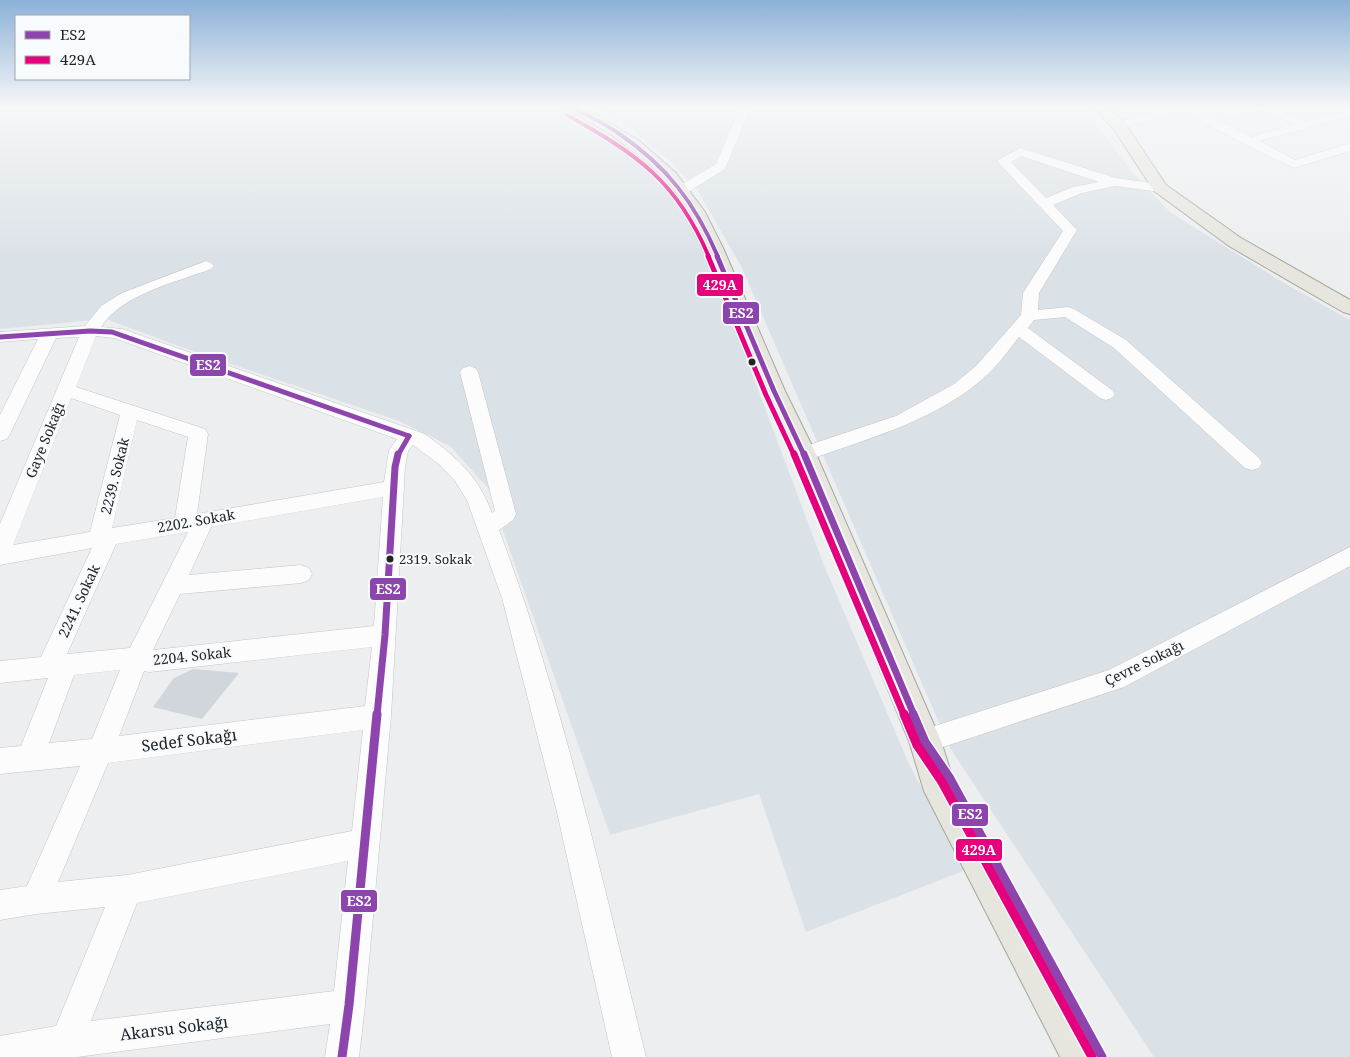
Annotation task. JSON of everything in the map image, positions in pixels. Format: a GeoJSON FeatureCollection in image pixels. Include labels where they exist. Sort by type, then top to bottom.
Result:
{"type":"FeatureCollection","features":[{"type":"Feature","properties":{"kind":"main road"},"geometry":{"type":"LineString","coordinates":[[649,156],[682,190],[705,226],[784,416],[804,454],[925,741],[936,779],[1082,1057]]}},
{"type":"Feature","properties":{"kind":"main road"},"geometry":{"type":"LineString","coordinates":[[1139,156],[1160,188],[1235,242],[1350,308]]}},
{"type":"Feature","properties":{"kind":"main road"},"geometry":{"type":"LineString","coordinates":[[925,741],[949,777],[1102,1057]]}},
{"type":"Feature","properties":{"kind":"street"},"geometry":{"type":"LineString","coordinates":[[682,190],[721,166],[725,156]]}},
{"type":"Feature","properties":{"kind":"street"},"geometry":{"type":"LineString","coordinates":[[804,454],[903,420],[960,388],[982,370],[1024,323],[1031,293],[1070,230],[1003,161],[1012,156]]}},
{"type":"Feature","properties":{"kind":"street"},"geometry":{"type":"LineString","coordinates":[[1034,156],[1114,182],[1160,188]]}},
{"type":"Feature","properties":{"kind":"street"},"geometry":{"type":"LineString","coordinates":[[1279,156],[1294,164],[1319,156]]}},
{"type":"Feature","properties":{"kind":"street"},"geometry":{"type":"LineString","coordinates":[[1045,203],[1078,190],[1114,182]]}},
{"type":"Feature","properties":{"kind":"street","name":"Gaye Sokağı"},"geometry":{"type":"LineString","coordinates":[[0,550],[90,331],[107,309],[122,299],[206,266]]}},
{"type":"Feature","properties":{"kind":"street"},"geometry":{"type":"LineString","coordinates":[[1024,323],[1068,312],[1087,322],[1120,344],[1252,463]]}},
{"type":"Feature","properties":{"kind":"street"},"geometry":{"type":"LineString","coordinates":[[1024,323],[1106,394]]}},
{"type":"Feature","properties":{"kind":"street"},"geometry":{"type":"LineString","coordinates":[[0,337],[90,331],[116,333],[409,436],[430,446],[462,476],[477,499],[512,598],[570,808],[628,1057]]}},
{"type":"Feature","properties":{"kind":"street"},"geometry":{"type":"LineString","coordinates":[[0,434],[50,333]]}},
{"type":"Feature","properties":{"kind":"street"},"geometry":{"type":"LineString","coordinates":[[469,372],[506,514],[488,526]]}},
{"type":"Feature","properties":{"kind":"street"},"geometry":{"type":"LineString","coordinates":[[36,899],[100,751],[137,658],[174,585],[195,522],[198,434],[130,413],[66,390]]}},
{"type":"Feature","properties":{"kind":"street","name":"2239. Sokak"},"geometry":{"type":"LineString","coordinates":[[104,537],[130,413]]}},
{"type":"Feature","properties":{"kind":"street"},"geometry":{"type":"LineString","coordinates":[[342,1057],[349,1005],[378,716],[385,635],[393,488],[398,450],[409,436]]}},
{"type":"Feature","properties":{"kind":"street","name":"2202. Sokak"},"geometry":{"type":"LineString","coordinates":[[0,556],[393,488]]}},
{"type":"Feature","properties":{"kind":"street","name":"2241. Sokak"},"geometry":{"type":"LineString","coordinates":[[30,758],[57,665],[104,537]]}},
{"type":"Feature","properties":{"kind":"street","name":"Çevre Sokağı"},"geometry":{"type":"LineString","coordinates":[[925,741],[1115,680],[1350,556]]}},
{"type":"Feature","properties":{"kind":"street"},"geometry":{"type":"LineString","coordinates":[[174,585],[302,574]]}},
{"type":"Feature","properties":{"kind":"street","name":"2204. Sokak"},"geometry":{"type":"LineString","coordinates":[[0,672],[137,658],[149,660],[385,635]]}},
{"type":"Feature","properties":{"kind":"street","name":"Sedef Sokağı"},"geometry":{"type":"LineString","coordinates":[[0,761],[100,751],[378,716]]}},
{"type":"Feature","properties":{"kind":"street"},"geometry":{"type":"LineString","coordinates":[[0,905],[36,899],[127,890],[365,843]]}},
{"type":"Feature","properties":{"kind":"street"},"geometry":{"type":"LineString","coordinates":[[63,1049],[127,890]]}},
{"type":"Feature","properties":{"kind":"street","name":"Akarsu Sokağı"},"geometry":{"type":"LineString","coordinates":[[0,1053],[63,1049],[349,1005]]}},
{"type":"Feature","properties":{"kind":"shaded area"},"geometry":{"type":"Polygon","coordinates":[[[0,156],[636,156],[668,188],[700,234],[823,563],[909,764],[966,870],[806,932],[759,794],[610,835],[488,488],[450,446],[399,421],[184,348],[106,319],[0,329],[0,156]]]}},
{"type":"Feature","properties":{"kind":"shaded area"},"geometry":{"type":"Polygon","coordinates":[[[664,156],[1121,156],[1133,173],[1171,213],[1284,283],[1350,320],[1350,1057],[1154,1057],[950,748],[741,266],[698,191],[664,156]]]}},
{"type":"Feature","properties":{"kind":"building"},"geometry":{"type":"Polygon","coordinates":[[[193,669],[239,673],[202,719],[153,707],[174,678],[193,669]]]}},
{"type":"Feature","properties":{"kind":"transit line","name":"429A"},"geometry":{"type":"LineString","coordinates":[[635,156],[664,183],[689,216],[706,251],[766,395],[796,458],[917,745],[942,782],[1092,1057]]}},
{"type":"Feature","properties":{"kind":"transit line","name":"ES2"},"geometry":{"type":"LineString","coordinates":[[649,156],[671,177],[696,212],[714,248],[774,391],[804,454],[925,742],[949,777],[1102,1057]]}},
{"type":"Feature","properties":{"kind":"transit line","name":"ES2"},"geometry":{"type":"LineString","coordinates":[[0,337],[90,331],[112,332],[409,436]]}},
{"type":"Feature","properties":{"kind":"transit line","name":"ES2"},"geometry":{"type":"LineString","coordinates":[[342,1057],[349,1005],[385,635],[395,467],[399,450],[409,436]]}},
{"type":"Feature","properties":{"kind":"place","name":"2319. Sokak"},"geometry":{"type":"Point","coordinates":[390,559]}}]}
